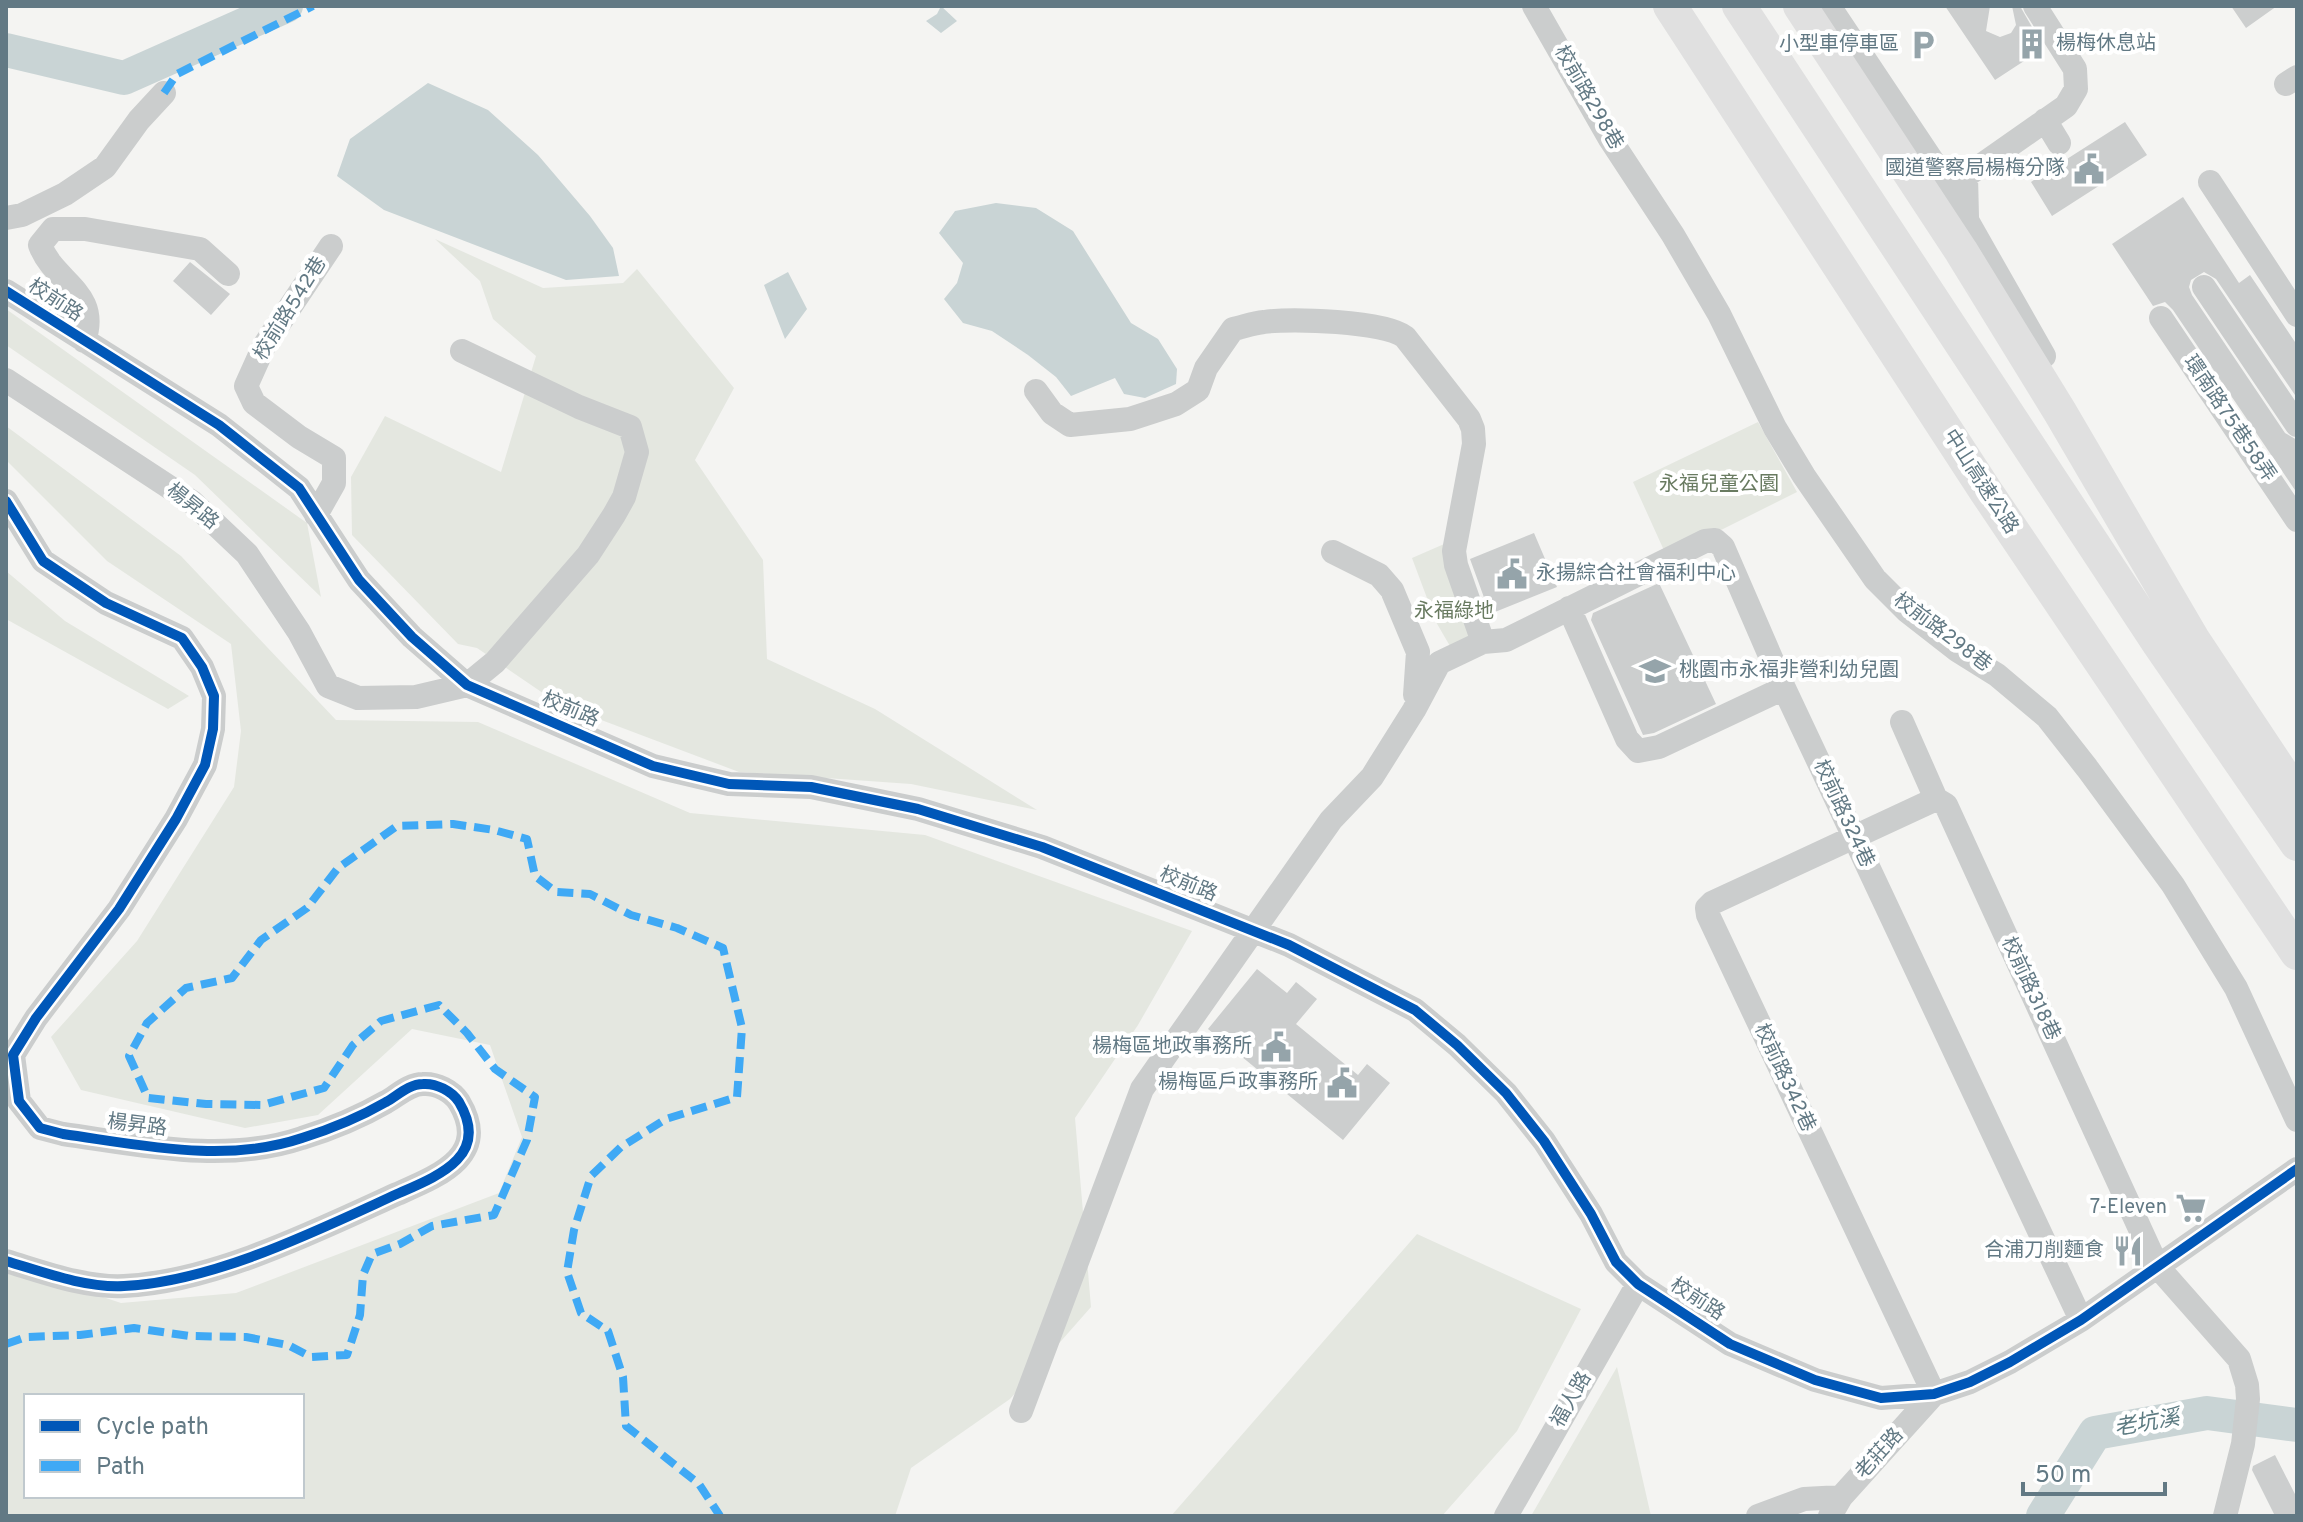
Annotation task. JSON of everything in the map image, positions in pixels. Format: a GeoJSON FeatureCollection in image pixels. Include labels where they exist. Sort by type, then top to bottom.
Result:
{"type":"FeatureCollection","features":[{"type":"Feature","properties":{"kind":"highway","name":"中山高速公路"},"geometry":{"type":"LineString","coordinates":[[1670,6],[1994,504],[2297,953]]}},
{"type":"Feature","properties":{"kind":"highway"},"geometry":{"type":"LineString","coordinates":[[1739,6],[2159,644],[2297,844]]}},
{"type":"Feature","properties":{"kind":"highway"},"geometry":{"type":"LineString","coordinates":[[1800,6],[1961,251],[2060,412],[2194,641],[2297,796]]}},
{"type":"Feature","properties":{"kind":"street","name":"校前路298巷"},"geometry":{"type":"LineString","coordinates":[[1534,6],[1610,139],[1719,314],[1748,377],[1804,476],[1875,579],[1907,611],[1957,650],[1997,675],[2047,717],[2087,768],[2173,885],[2236,988],[2297,1120]]}},
{"type":"Feature","properties":{"kind":"street"},"geometry":{"type":"LineString","coordinates":[[1829,6],[1939,171],[1967,219],[2132,512],[2194,641]]}},
{"type":"Feature","properties":{"kind":"street"},"geometry":{"type":"LineString","coordinates":[[1967,219],[1966,176],[2066,106],[2076,89],[2075,69],[2036,6]]}},
{"type":"Feature","properties":{"kind":"street"},"geometry":{"type":"LineString","coordinates":[[6,218],[22,215],[65,194],[105,167],[139,120],[164,93]]}},
{"type":"Feature","properties":{"kind":"street"},"geometry":{"type":"LineString","coordinates":[[2045,120],[2059,143]]}},
{"type":"Feature","properties":{"kind":"street"},"geometry":{"type":"LineString","coordinates":[[2210,182],[2297,315]]}},
{"type":"Feature","properties":{"kind":"street"},"geometry":{"type":"LineString","coordinates":[[84,341],[90,325],[86,306],[73,286],[45,260],[40,245],[53,229],[85,229],[200,249],[228,274]]}},
{"type":"Feature","properties":{"kind":"street","name":"校前路542巷"},"geometry":{"type":"LineString","coordinates":[[316,515],[334,483],[334,458],[299,437],[254,403],[246,386],[264,346],[331,246]]}},
{"type":"Feature","properties":{"kind":"street"},"geometry":{"type":"LineString","coordinates":[[2204,287],[2297,425]]}},
{"type":"Feature","properties":{"kind":"street","name":"校前路"},"geometry":{"type":"LineString","coordinates":[[6,291],[219,425],[299,488],[359,580],[412,637],[467,685],[653,766],[729,784],[811,787],[918,809],[1042,847],[1289,945],[1415,1010],[1457,1045],[1506,1093],[1544,1141],[1591,1214],[1616,1262],[1638,1284],[1730,1344],[1815,1380],[1881,1398],[1934,1394],[1970,1382],[2081,1320],[2297,1169]]}},
{"type":"Feature","properties":{"kind":"street","name":"環南路75巷58弄"},"geometry":{"type":"LineString","coordinates":[[2161,318],[2297,520]]}},
{"type":"Feature","properties":{"kind":"street"},"geometry":{"type":"LineString","coordinates":[[1036,391],[1052,413],[1070,425],[1130,419],[1176,404],[1198,390],[1206,368],[1233,329],[1265,321],[1372,326],[1399,332],[1460,408],[1473,429],[1474,444],[1454,551],[1483,642]]}},
{"type":"Feature","properties":{"kind":"street"},"geometry":{"type":"LineString","coordinates":[[462,351],[579,407],[630,427],[637,452],[624,497],[588,555],[495,662],[467,685]]}},
{"type":"Feature","properties":{"kind":"street","name":"楊昇路"},"geometry":{"type":"LineString","coordinates":[[6,380],[192,502],[247,554],[299,632],[328,686],[358,698],[416,697],[467,685]]}},
{"type":"Feature","properties":{"kind":"street","name":"楊昇路"},"geometry":{"type":"LineString","coordinates":[[6,501],[43,561],[106,603],[182,638],[202,667],[214,696],[213,729],[205,765],[176,819],[119,909],[36,1018],[13,1055],[19,1101],[40,1128],[63,1134],[212,1152],[261,1150],[349,1121],[421,1083],[438,1086],[456,1097],[467,1115],[470,1140],[444,1173],[214,1271],[123,1287],[77,1281],[6,1261]]}},
{"type":"Feature","properties":{"kind":"street","name":"校前路324巷"},"geometry":{"type":"LineString","coordinates":[[1021,1411],[1142,1089],[1331,820],[1372,777],[1439,663],[1483,642],[1506,640],[1705,541],[1715,540],[1723,547],[1784,688],[2081,1320]]}},
{"type":"Feature","properties":{"kind":"street"},"geometry":{"type":"LineString","coordinates":[[1333,552],[1379,575],[1392,590],[1418,652],[1414,710]]}},
{"type":"Feature","properties":{"kind":"street"},"geometry":{"type":"LineString","coordinates":[[1569,608],[1627,739],[1638,751],[1659,747],[1784,688]]}},
{"type":"Feature","properties":{"kind":"street","name":"校前路318巷"},"geometry":{"type":"LineString","coordinates":[[1902,722],[1936,799],[1946,805],[2157,1266],[2239,1359],[2248,1399],[2243,1444],[2225,1516]]}},
{"type":"Feature","properties":{"kind":"street"},"geometry":{"type":"LineString","coordinates":[[1854,838],[1936,799]]}},
{"type":"Feature","properties":{"kind":"street","name":"校前路342巷"},"geometry":{"type":"LineString","coordinates":[[1854,838],[1712,903],[1707,908],[1708,915],[1934,1394]]}},
{"type":"Feature","properties":{"kind":"street","name":"福人路"},"geometry":{"type":"LineString","coordinates":[[1506,1516],[1638,1284]]}},
{"type":"Feature","properties":{"kind":"street","name":"老莊路"},"geometry":{"type":"LineString","coordinates":[[1835,1507],[1934,1394]]}},
{"type":"Feature","properties":{"kind":"street"},"geometry":{"type":"LineString","coordinates":[[1758,1516],[1804,1499],[1835,1507]]}},
{"type":"Feature","properties":{"kind":"green space"},"geometry":{"type":"Polygon","coordinates":[[[435,239],[543,288],[623,283],[637,269],[734,388],[695,460],[763,560],[767,659],[875,709],[1037,810],[911,784],[739,772],[559,704],[477,648],[458,644],[352,535],[351,477],[385,416],[501,472],[536,356],[493,319],[480,281],[435,239]]]}},
{"type":"Feature","properties":{"kind":"green space"},"geometry":{"type":"Polygon","coordinates":[[[6,309],[307,523],[321,597],[195,475],[6,345],[6,309]]]}},
{"type":"Feature","properties":{"kind":"green space","name":"永福兒童公園"},"geometry":{"type":"Polygon","coordinates":[[[1758,422],[1797,492],[1667,557],[1633,482],[1758,422]]]}},
{"type":"Feature","properties":{"kind":"green space"},"geometry":{"type":"Polygon","coordinates":[[[6,426],[181,556],[336,720],[478,722],[690,813],[925,835],[1192,931],[1138,1025],[1075,1118],[1091,1307],[1010,1399],[911,1468],[895,1516],[6,1516],[6,1265],[121,1303],[236,1293],[499,1193],[522,1137],[490,1045],[412,1029],[318,1115],[245,1128],[81,1090],[51,1037],[137,941],[234,787],[241,731],[231,644],[107,561],[6,460],[6,426]]]}},
{"type":"Feature","properties":{"kind":"green space","name":"永福綠地"},"geometry":{"type":"Polygon","coordinates":[[[1451,541],[1481,624],[1454,653],[1436,622],[1412,558],[1451,541]]]}},
{"type":"Feature","properties":{"kind":"green space"},"geometry":{"type":"Polygon","coordinates":[[[6,571],[65,621],[189,696],[168,709],[6,619],[6,571]]]}},
{"type":"Feature","properties":{"kind":"green space"},"geometry":{"type":"Polygon","coordinates":[[[1417,1234],[1581,1309],[1517,1431],[1442,1516],[1171,1516],[1417,1234]]]}},
{"type":"Feature","properties":{"kind":"green space"},"geometry":{"type":"Polygon","coordinates":[[[1617,1367],[1651,1516],[1531,1516],[1617,1367]]]}},
{"type":"Feature","properties":{"kind":"shaded area"},"geometry":{"type":"Polygon","coordinates":[[[941,6],[957,21],[941,33],[926,21],[937,14],[941,6]]]}},
{"type":"Feature","properties":{"kind":"shaded area"},"geometry":{"type":"Polygon","coordinates":[[[428,83],[488,110],[538,155],[613,248],[619,276],[566,280],[384,210],[337,176],[350,139],[428,83]]]}},
{"type":"Feature","properties":{"kind":"shaded area"},"geometry":{"type":"Polygon","coordinates":[[[996,203],[1036,208],[1073,231],[1131,323],[1158,339],[1177,369],[1176,384],[1145,398],[1124,394],[1115,378],[1071,396],[1056,377],[1028,355],[992,331],[963,323],[944,299],[957,283],[963,263],[939,233],[955,211],[996,203]]]}},
{"type":"Feature","properties":{"kind":"shaded area"},"geometry":{"type":"Polygon","coordinates":[[[788,272],[807,309],[785,339],[764,285],[788,272]]]}},
{"type":"Feature","properties":{"kind":"building","name":"楊梅休息站"},"geometry":{"type":"Polygon","coordinates":[[[1945,6],[1990,6],[1986,31],[2000,37],[2011,33],[2016,25],[2012,6],[2020,6],[2044,48],[1995,80],[1945,6]]]}},
{"type":"Feature","properties":{"kind":"building"},"geometry":{"type":"Polygon","coordinates":[[[2231,6],[2277,6],[2246,28],[2231,6]]]}},
{"type":"Feature","properties":{"kind":"building","name":"國道警察局楊梅分隊"},"geometry":{"type":"Polygon","coordinates":[[[2125,122],[2147,155],[2052,216],[2031,182],[2125,122]]]}},
{"type":"Feature","properties":{"kind":"building"},"geometry":{"type":"Polygon","coordinates":[[[2183,197],[2239,283],[2250,275],[2297,345],[2297,398],[2216,279],[2204,272],[2191,280],[2189,287],[2192,295],[2285,433],[2297,440],[2297,493],[2173,310],[2165,302],[2153,306],[2112,244],[2183,197]]]}},
{"type":"Feature","properties":{"kind":"building"},"geometry":{"type":"Polygon","coordinates":[[[190,262],[230,294],[211,315],[173,281],[190,262]]]}},
{"type":"Feature","properties":{"kind":"building","name":"永揚綜合社會福利中心"},"geometry":{"type":"Polygon","coordinates":[[[1534,533],[1557,587],[1490,614],[1470,559],[1534,533]]]}},
{"type":"Feature","properties":{"kind":"building","name":"桃園市永福非營利幼兒園"},"geometry":{"type":"Polygon","coordinates":[[[1659,583],[1716,704],[1654,733],[1643,735],[1591,620],[1593,613],[1659,583]]]}},
{"type":"Feature","properties":{"kind":"building","name":"楊梅區地政事務所"},"geometry":{"type":"Polygon","coordinates":[[[1257,969],[1287,993],[1296,982],[1317,999],[1296,1024],[1358,1075],[1367,1064],[1390,1083],[1343,1140],[1208,1029],[1257,969]]]}},
{"type":"Feature","properties":{"kind":"building"},"geometry":{"type":"Polygon","coordinates":[[[2275,1455],[2297,1498],[2297,1516],[2275,1516],[2252,1470],[2253,1466],[2275,1455]]]}},
{"type":"Feature","properties":{"kind":"waterway"},"geometry":{"type":"LineString","coordinates":[[6,50],[124,78],[286,6]]}},
{"type":"Feature","properties":{"kind":"waterway","name":"老坑溪"},"geometry":{"type":"LineString","coordinates":[[2043,1516],[2095,1433],[2207,1413],[2297,1425]]}},
{"type":"Feature","properties":{"kind":"marked path"},"geometry":{"type":"LineString","coordinates":[[164,93],[177,74],[313,6]]}},
{"type":"Feature","properties":{"kind":"marked path"},"geometry":{"type":"LineString","coordinates":[[6,1344],[26,1337],[80,1335],[134,1328],[190,1336],[246,1337],[288,1345],[311,1357],[347,1355],[360,1315],[363,1275],[372,1254],[400,1244],[432,1226],[494,1215],[527,1140],[535,1097],[495,1069],[467,1033],[439,1005],[381,1021],[353,1045],[324,1088],[262,1105],[206,1104],[148,1098],[129,1056],[147,1023],[186,988],[232,978],[261,940],[307,908],[338,868],[397,826],[453,824],[494,830],[527,839],[535,876],[556,892],[590,894],[631,915],[677,928],[723,948],[742,1028],[737,1097],[666,1119],[621,1147],[591,1176],[574,1230],[567,1272],[581,1313],[608,1331],[623,1377],[626,1426],[699,1484],[720,1516]]}},
{"type":"Feature","properties":{"kind":"cycle path"},"geometry":{"type":"LineString","coordinates":[[6,291],[219,425],[299,488],[359,580],[412,637],[467,685],[653,766],[729,784],[811,787],[918,809],[1042,847],[1289,945],[1415,1010],[1457,1045],[1506,1093],[1544,1141],[1591,1214],[1616,1262],[1638,1284],[1730,1344],[1815,1380],[1881,1398],[1934,1394],[1970,1382],[2081,1320],[2297,1169]]}},
{"type":"Feature","properties":{"kind":"cycle path"},"geometry":{"type":"LineString","coordinates":[[6,501],[43,561],[106,603],[182,638],[202,667],[214,696],[213,729],[205,765],[176,819],[119,909],[36,1018],[13,1055],[19,1101],[40,1128],[63,1134],[183,1150],[243,1150],[273,1146],[324,1131],[366,1113],[408,1088],[428,1084],[443,1088],[456,1098],[467,1121],[469,1137],[455,1162],[428,1180],[264,1252],[193,1275],[109,1286],[64,1278],[6,1261]]}},
{"type":"Feature","properties":{"kind":"place","name":"楊梅休息站"},"geometry":{"type":"Point","coordinates":[2032,44]}},
{"type":"Feature","properties":{"kind":"place","name":"小型車停車區"},"geometry":{"type":"Point","coordinates":[1923,45]}},
{"type":"Feature","properties":{"kind":"place","name":"國道警察局楊梅分隊"},"geometry":{"type":"Point","coordinates":[2089,169]}},
{"type":"Feature","properties":{"kind":"place","name":"永揚綜合社會福利中心"},"geometry":{"type":"Point","coordinates":[1512,574]}},
{"type":"Feature","properties":{"kind":"place","name":"桃園市永福非營利幼兒園"},"geometry":{"type":"Point","coordinates":[1655,671]}},
{"type":"Feature","properties":{"kind":"place","name":"楊梅區地政事務所"},"geometry":{"type":"Point","coordinates":[1276,1047]}},
{"type":"Feature","properties":{"kind":"place","name":"楊梅區戶政事務所"},"geometry":{"type":"Point","coordinates":[1342,1083]}},
{"type":"Feature","properties":{"kind":"place","name":"7-Eleven"},"geometry":{"type":"Point","coordinates":[2191,1208]}},
{"type":"Feature","properties":{"kind":"place","name":"合浦刀削麵食"},"geometry":{"type":"Point","coordinates":[2128,1251]}}]}
